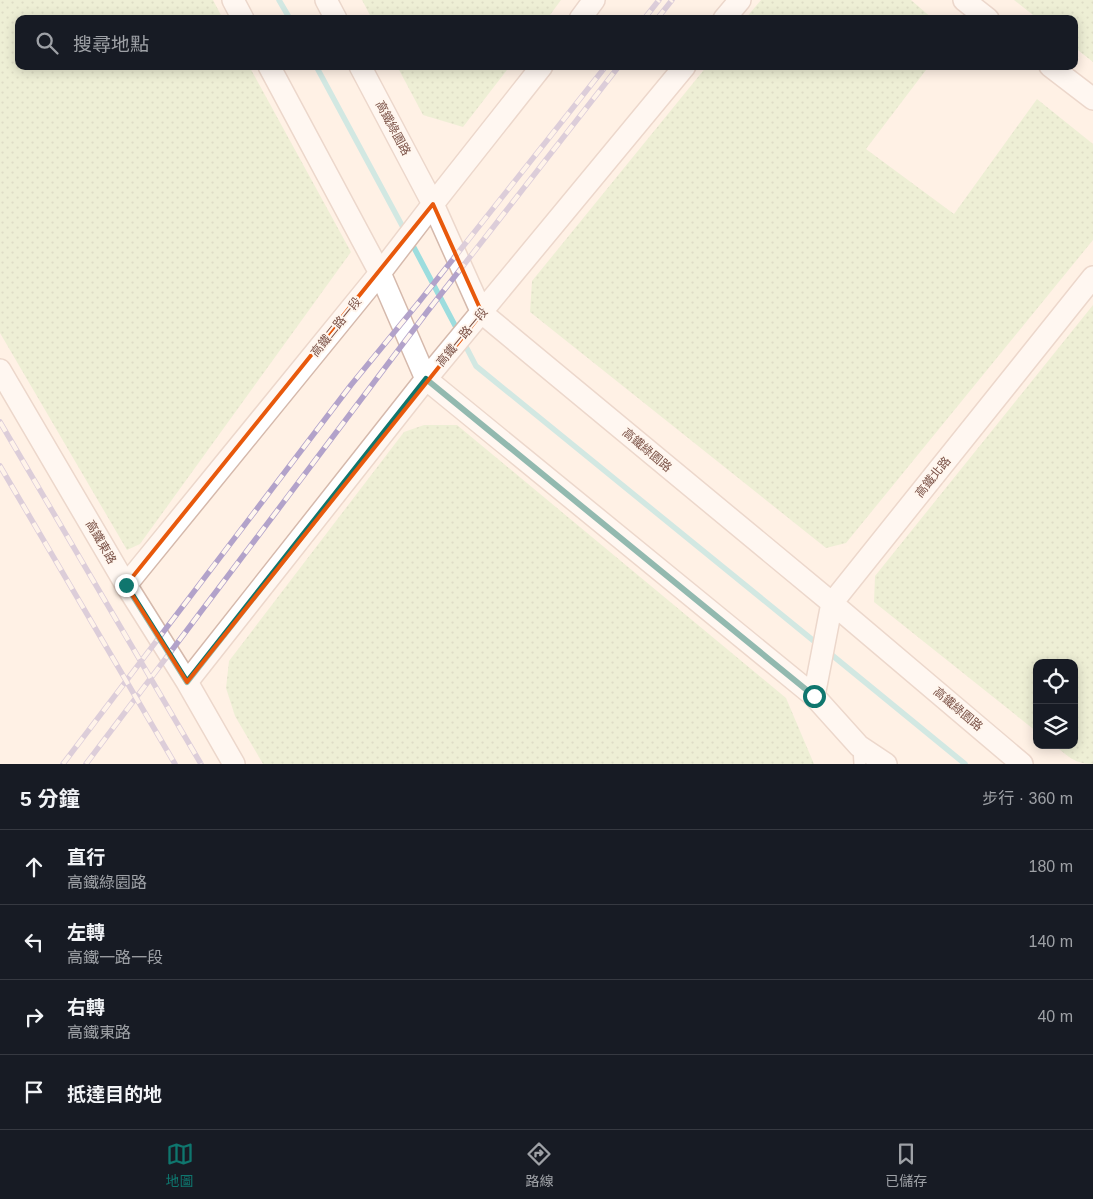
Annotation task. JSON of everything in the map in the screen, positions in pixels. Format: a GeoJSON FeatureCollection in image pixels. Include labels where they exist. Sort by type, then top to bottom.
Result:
{"type":"FeatureCollection","features":[{"type":"Feature","properties":{"kind":"street"},"geometry":{"type":"LineString","coordinates":[[233,0],[241,15]]}},
{"type":"Feature","properties":{"kind":"street"},"geometry":{"type":"LineString","coordinates":[[326,0],[334,15]]}},
{"type":"Feature","properties":{"kind":"street"},"geometry":{"type":"LineString","coordinates":[[583,15],[594,0]]}},
{"type":"Feature","properties":{"kind":"street"},"geometry":{"type":"LineString","coordinates":[[727,15],[740,0]]}},
{"type":"Feature","properties":{"kind":"street"},"geometry":{"type":"LineString","coordinates":[[964,0],[983,15]]}},
{"type":"Feature","properties":{"kind":"street"},"geometry":{"type":"LineString","coordinates":[[271,70],[380,273],[426,379],[814,696],[859,755],[886,764]]}},
{"type":"Feature","properties":{"kind":"street","name":"高鐵綠園路"},"geometry":{"type":"LineString","coordinates":[[362,70],[433,204],[482,313],[832,603],[1022,764]]}},
{"type":"Feature","properties":{"kind":"street","name":"高鐵二路一段"},"geometry":{"type":"LineString","coordinates":[[126,585],[380,273],[539,70]]}},
{"type":"Feature","properties":{"kind":"street","name":"高鐵一路一段"},"geometry":{"type":"LineString","coordinates":[[187,682],[426,379],[682,70]]}},
{"type":"Feature","properties":{"kind":"street"},"geometry":{"type":"LineString","coordinates":[[1055,70],[1093,99]]}},
{"type":"Feature","properties":{"kind":"street","name":"高鐵北路"},"geometry":{"type":"LineString","coordinates":[[814,696],[832,603],[1093,277]]}},
{"type":"Feature","properties":{"kind":"street","name":"高鐵東路"},"geometry":{"type":"LineString","coordinates":[[0,370],[234,764]]}},
{"type":"Feature","properties":{"kind":"highlighted area"},"geometry":{"type":"Polygon","coordinates":[[[433,204],[482,313],[187,682],[126,585],[433,204]]]}},
{"type":"Feature","properties":{"kind":"green space"},"geometry":{"type":"Polygon","coordinates":[[[0,0],[213,0],[221,15],[15,15],[15,70],[251,70],[351,252],[140,544],[127,550],[0,333],[0,0]]]}},
{"type":"Feature","properties":{"kind":"green space"},"geometry":{"type":"Polygon","coordinates":[[[362,0],[561,0],[550,15],[370,15],[362,0]]]}},
{"type":"Feature","properties":{"kind":"green space"},"geometry":{"type":"Polygon","coordinates":[[[761,0],[911,0],[928,15],[748,15],[761,0]]]}},
{"type":"Feature","properties":{"kind":"green space"},"geometry":{"type":"Polygon","coordinates":[[[1014,0],[1093,0],[1093,62],[1078,50],[1078,15],[1033,15],[1014,0]]]}},
{"type":"Feature","properties":{"kind":"green space"},"geometry":{"type":"Polygon","coordinates":[[[399,70],[507,70],[463,127],[423,115],[399,70]]]}},
{"type":"Feature","properties":{"kind":"green space"},"geometry":{"type":"Polygon","coordinates":[[[704,70],[926,70],[866,149],[954,214],[1037,99],[1093,144],[1093,240],[846,543],[826,548],[530,312],[532,281],[704,70]]]}},
{"type":"Feature","properties":{"kind":"green space"},"geometry":{"type":"Polygon","coordinates":[[[1093,305],[1093,764],[1076,761],[1059,749],[1078,749],[1078,659],[1033,659],[1033,729],[874,602],[875,576],[1093,305]]]}},
{"type":"Feature","properties":{"kind":"green space"},"geometry":{"type":"Polygon","coordinates":[[[424,425],[457,425],[786,698],[814,764],[263,764],[235,716],[226,688],[229,661],[404,432],[424,425]]]}},
{"type":"Feature","properties":{"kind":"waterway"},"geometry":{"type":"LineString","coordinates":[[279,0],[288,15]]}},
{"type":"Feature","properties":{"kind":"waterway"},"geometry":{"type":"LineString","coordinates":[[318,70],[405,231]]}},
{"type":"Feature","properties":{"kind":"waterway"},"geometry":{"type":"LineString","coordinates":[[411,242],[459,333]]}},
{"type":"Feature","properties":{"kind":"waterway"},"geometry":{"type":"LineString","coordinates":[[463,341],[476,366],[820,646]]}},
{"type":"Feature","properties":{"kind":"waterway"},"geometry":{"type":"LineString","coordinates":[[827,651],[965,764]]}},
{"type":"Feature","properties":{"kind":"railway"},"geometry":{"type":"LineString","coordinates":[[647,15],[659,0]]}},
{"type":"Feature","properties":{"kind":"railway"},"geometry":{"type":"LineString","coordinates":[[660,15],[672,0]]}},
{"type":"Feature","properties":{"kind":"railway"},"geometry":{"type":"LineString","coordinates":[[63,764],[351,385],[603,70]]}},
{"type":"Feature","properties":{"kind":"railway"},"geometry":{"type":"LineString","coordinates":[[86,764],[427,312],[616,70]]}},
{"type":"Feature","properties":{"kind":"railway"},"geometry":{"type":"LineString","coordinates":[[0,422],[201,764]]}},
{"type":"Feature","properties":{"kind":"railway"},"geometry":{"type":"LineString","coordinates":[[0,466],[175,764]]}},
{"type":"Feature","properties":{"kind":"route"},"geometry":{"type":"LineString","coordinates":[[126,585],[187,682],[426,379],[814,696]]}}]}
